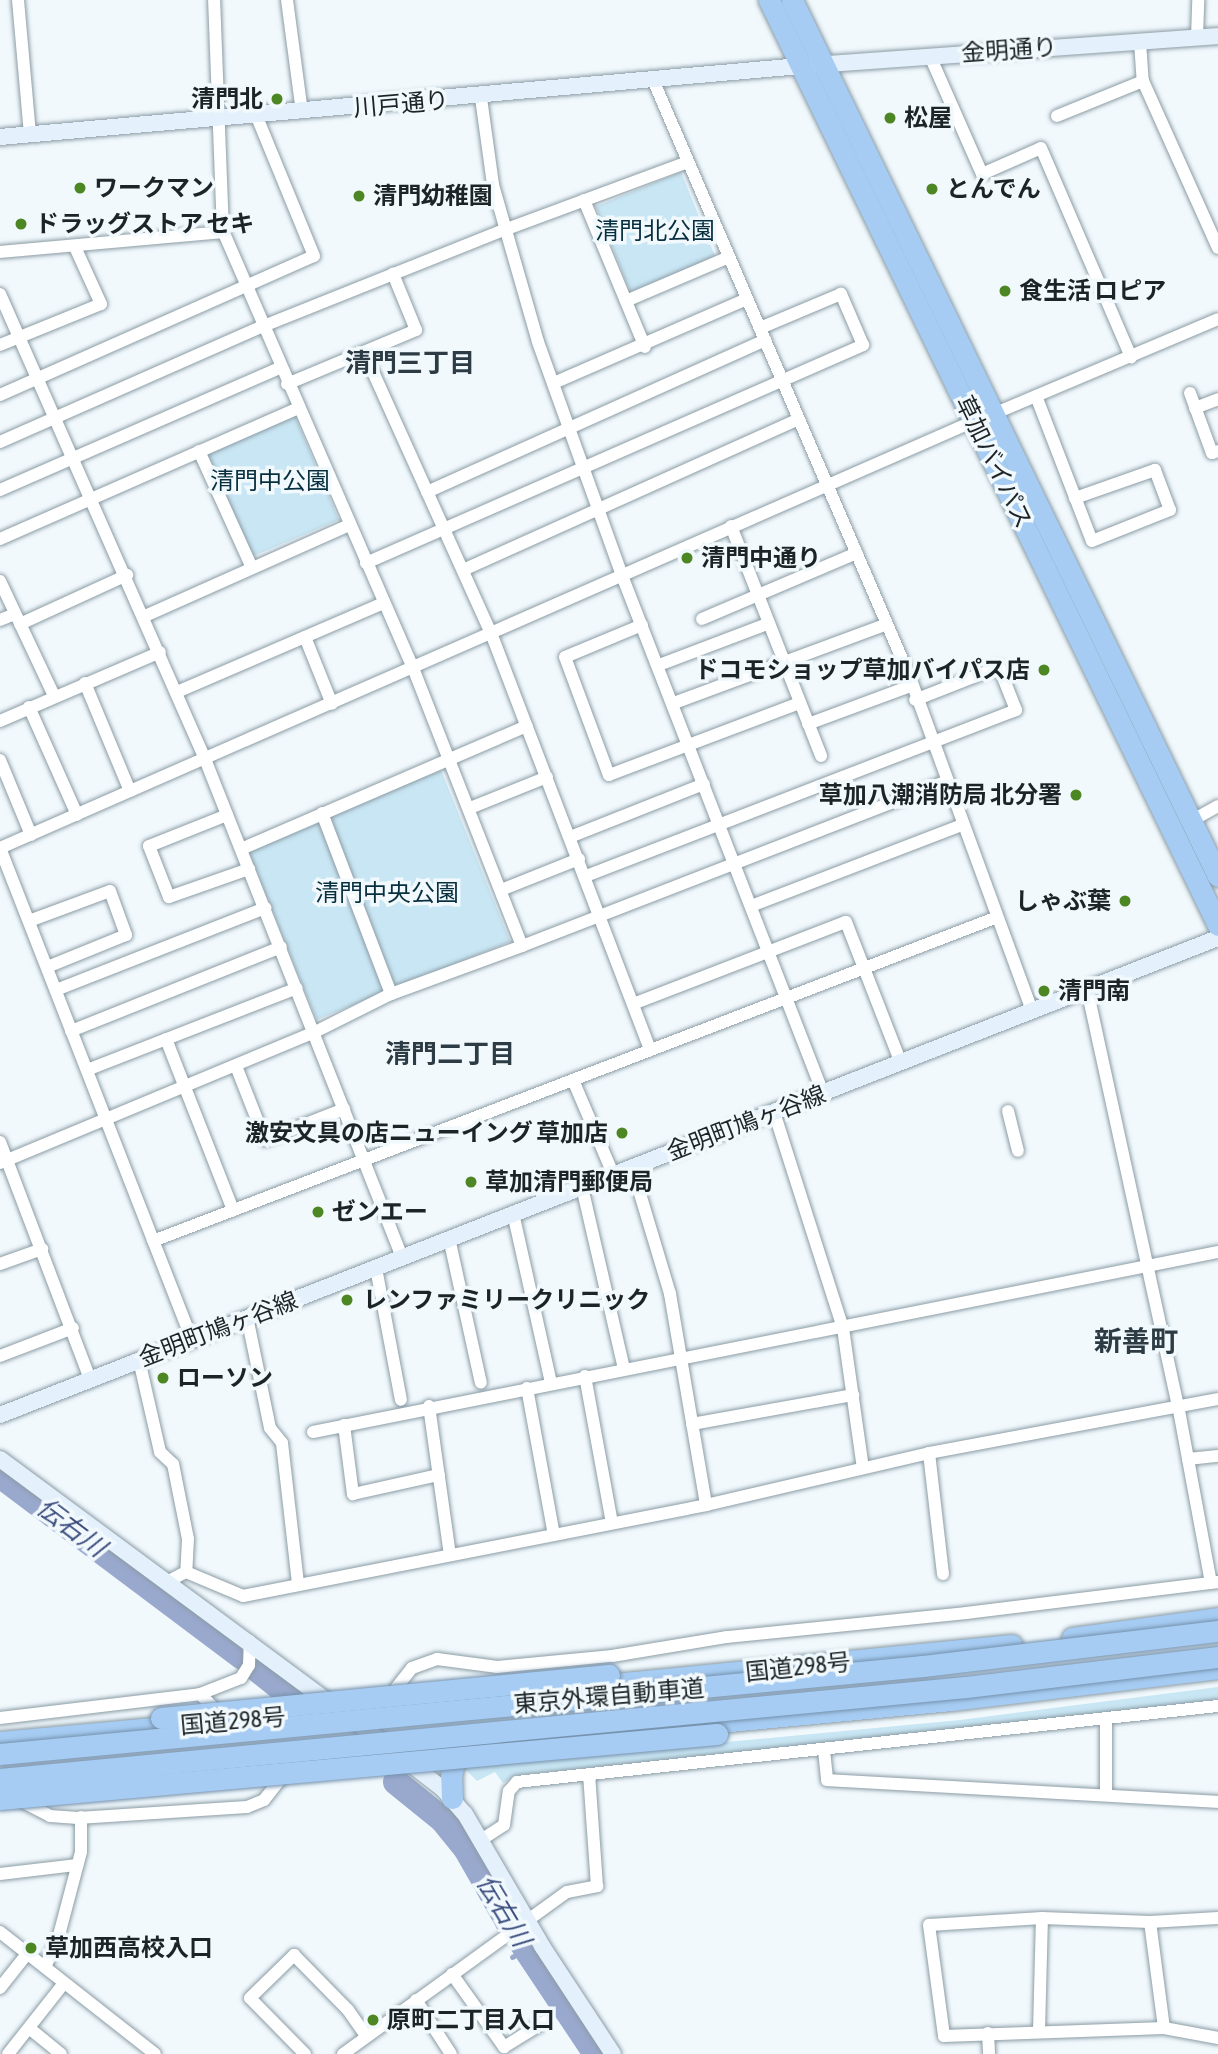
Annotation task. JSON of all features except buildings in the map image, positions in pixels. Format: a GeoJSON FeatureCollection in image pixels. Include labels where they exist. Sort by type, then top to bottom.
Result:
{"type":"FeatureCollection","features":[{"type":"Feature","properties":{"kind":"highway","name":"草加バイパス"},"geometry":{"type":"LineString","coordinates":[[769,0],[1218,876]]}},
{"type":"Feature","properties":{"kind":"highway","name":"草加バイパス"},"geometry":{"type":"LineString","coordinates":[[792,0],[824,65],[982,418],[1218,925]]}},
{"type":"Feature","properties":{"kind":"highway"},"geometry":{"type":"LineString","coordinates":[[1054,1640],[1218,1611]]}},
{"type":"Feature","properties":{"kind":"highway","name":"国道298号"},"geometry":{"type":"LineString","coordinates":[[0,1740],[228,1721],[949,1652],[1218,1618]]}},
{"type":"Feature","properties":{"kind":"highway","name":"東京外環自動車道"},"geometry":{"type":"LineString","coordinates":[[0,1754],[950,1663],[1218,1630]]}},
{"type":"Feature","properties":{"kind":"highway"},"geometry":{"type":"LineString","coordinates":[[0,1740],[175,1716],[789,1658],[949,1652]]}},
{"type":"Feature","properties":{"kind":"highway","name":"東京外環自動車道"},"geometry":{"type":"LineString","coordinates":[[1,1789],[966,1687],[1218,1657]]}},
{"type":"Feature","properties":{"kind":"highway","name":"国道298号"},"geometry":{"type":"LineString","coordinates":[[1,1789],[951,1700],[1218,1668]]}},
{"type":"Feature","properties":{"kind":"highway"},"geometry":{"type":"LineString","coordinates":[[1060,1688],[1218,1675]]}},
{"type":"Feature","properties":{"kind":"highway"},"geometry":{"type":"LineString","coordinates":[[1,1789],[717,1734],[951,1700]]}},
{"type":"Feature","properties":{"kind":"highway"},"geometry":{"type":"LineString","coordinates":[[453,1798],[451,1775],[459,1746]]}},
{"type":"Feature","properties":{"kind":"street"},"geometry":{"type":"LineString","coordinates":[[18,0],[30,135]]}},
{"type":"Feature","properties":{"kind":"street"},"geometry":{"type":"LineString","coordinates":[[214,0],[223,232],[261,327],[413,668],[522,946]]}},
{"type":"Feature","properties":{"kind":"street"},"geometry":{"type":"LineString","coordinates":[[287,0],[302,112]]}},
{"type":"Feature","properties":{"kind":"street"},"geometry":{"type":"LineString","coordinates":[[1197,37],[1198,0]]}},
{"type":"Feature","properties":{"kind":"street","name":"金明通り"},"geometry":{"type":"LineString","coordinates":[[801,66],[1218,36]]}},
{"type":"Feature","properties":{"kind":"street"},"geometry":{"type":"LineString","coordinates":[[1140,42],[1143,81],[1218,248]]}},
{"type":"Feature","properties":{"kind":"street"},"geometry":{"type":"LineString","coordinates":[[930,56],[982,174],[1041,148],[1130,357]]}},
{"type":"Feature","properties":{"kind":"street","name":"川戸通り"},"geometry":{"type":"LineString","coordinates":[[0,138],[481,98],[801,66]]}},
{"type":"Feature","properties":{"kind":"street"},"geometry":{"type":"LineString","coordinates":[[1057,116],[1143,81]]}},
{"type":"Feature","properties":{"kind":"street"},"geometry":{"type":"LineString","coordinates":[[654,82],[887,624],[947,781],[995,918],[1032,1010]]}},
{"type":"Feature","properties":{"kind":"street"},"geometry":{"type":"LineString","coordinates":[[481,98],[504,230],[538,342],[556,382],[582,466],[621,573],[659,665],[823,1093]]}},
{"type":"Feature","properties":{"kind":"street"},"geometry":{"type":"LineString","coordinates":[[0,394],[246,289],[314,256],[257,117]]}},
{"type":"Feature","properties":{"kind":"street"},"geometry":{"type":"LineString","coordinates":[[0,442],[261,327],[504,230],[688,162]]}},
{"type":"Feature","properties":{"kind":"street"},"geometry":{"type":"LineString","coordinates":[[584,200],[645,347]]}},
{"type":"Feature","properties":{"kind":"street"},"geometry":{"type":"LineString","coordinates":[[0,252],[223,232]]}},
{"type":"Feature","properties":{"kind":"street"},"geometry":{"type":"LineString","coordinates":[[0,345],[101,304],[75,247]]}},
{"type":"Feature","properties":{"kind":"street"},"geometry":{"type":"LineString","coordinates":[[626,301],[729,257]]}},
{"type":"Feature","properties":{"kind":"street"},"geometry":{"type":"LineString","coordinates":[[287,384],[416,330],[393,274]]}},
{"type":"Feature","properties":{"kind":"street"},"geometry":{"type":"LineString","coordinates":[[0,294],[127,575],[205,759],[316,1032],[363,1161],[402,1257]]}},
{"type":"Feature","properties":{"kind":"street"},"geometry":{"type":"LineString","coordinates":[[366,563],[863,345],[841,294],[570,426],[427,492]]}},
{"type":"Feature","properties":{"kind":"street"},"geometry":{"type":"LineString","coordinates":[[556,382],[645,347],[747,299]]}},
{"type":"Feature","properties":{"kind":"street"},"geometry":{"type":"LineString","coordinates":[[192,1339],[0,848],[332,704],[621,573],[1218,318]]}},
{"type":"Feature","properties":{"kind":"street"},"geometry":{"type":"LineString","coordinates":[[364,352],[491,633],[586,876],[650,1051]]}},
{"type":"Feature","properties":{"kind":"street"},"geometry":{"type":"LineString","coordinates":[[0,490],[279,368]]}},
{"type":"Feature","properties":{"kind":"street"},"geometry":{"type":"LineString","coordinates":[[1190,393],[1212,453],[1218,451]]}},
{"type":"Feature","properties":{"kind":"street"},"geometry":{"type":"LineString","coordinates":[[1036,396],[1075,498],[1092,541],[1170,510],[1155,470],[1075,498]]}},
{"type":"Feature","properties":{"kind":"street"},"geometry":{"type":"LineString","coordinates":[[1195,408],[1218,399]]}},
{"type":"Feature","properties":{"kind":"street"},"geometry":{"type":"LineString","coordinates":[[0,539],[92,496],[298,408]]}},
{"type":"Feature","properties":{"kind":"street"},"geometry":{"type":"LineString","coordinates":[[463,570],[799,419]]}},
{"type":"Feature","properties":{"kind":"street"},"geometry":{"type":"LineString","coordinates":[[199,451],[252,568]]}},
{"type":"Feature","properties":{"kind":"street"},"geometry":{"type":"LineString","coordinates":[[145,616],[349,525]]}},
{"type":"Feature","properties":{"kind":"street"},"geometry":{"type":"LineString","coordinates":[[731,526],[766,624],[821,756]]}},
{"type":"Feature","properties":{"kind":"street"},"geometry":{"type":"LineString","coordinates":[[702,619],[857,553]]}},
{"type":"Feature","properties":{"kind":"street"},"geometry":{"type":"LineString","coordinates":[[0,620],[18,619],[127,575]]}},
{"type":"Feature","properties":{"kind":"street"},"geometry":{"type":"LineString","coordinates":[[0,581],[54,696]]}},
{"type":"Feature","properties":{"kind":"street"},"geometry":{"type":"LineString","coordinates":[[177,692],[384,603]]}},
{"type":"Feature","properties":{"kind":"street"},"geometry":{"type":"LineString","coordinates":[[659,665],[766,624]]}},
{"type":"Feature","properties":{"kind":"street"},"geometry":{"type":"LineString","coordinates":[[674,704],[887,624]]}},
{"type":"Feature","properties":{"kind":"street"},"geometry":{"type":"LineString","coordinates":[[642,625],[565,657],[609,775],[800,703]]}},
{"type":"Feature","properties":{"kind":"street"},"geometry":{"type":"LineString","coordinates":[[304,637],[332,704]]}},
{"type":"Feature","properties":{"kind":"street"},"geometry":{"type":"LineString","coordinates":[[0,720],[160,652]]}},
{"type":"Feature","properties":{"kind":"street"},"geometry":{"type":"LineString","coordinates":[[586,876],[1016,710],[999,667],[915,700]]}},
{"type":"Feature","properties":{"kind":"street"},"geometry":{"type":"LineString","coordinates":[[85,683],[130,791]]}},
{"type":"Feature","properties":{"kind":"street"},"geometry":{"type":"LineString","coordinates":[[808,724],[909,686]]}},
{"type":"Feature","properties":{"kind":"street"},"geometry":{"type":"LineString","coordinates":[[29,707],[76,815]]}},
{"type":"Feature","properties":{"kind":"street"},"geometry":{"type":"LineString","coordinates":[[241,849],[449,756],[527,726]]}},
{"type":"Feature","properties":{"kind":"street"},"geometry":{"type":"LineString","coordinates":[[0,760],[32,835]]}},
{"type":"Feature","properties":{"kind":"street"},"geometry":{"type":"LineString","coordinates":[[470,808],[547,777]]}},
{"type":"Feature","properties":{"kind":"street"},"geometry":{"type":"LineString","coordinates":[[4,1161],[107,1121],[316,1032],[391,994],[736,865],[947,781]]}},
{"type":"Feature","properties":{"kind":"street"},"geometry":{"type":"LineString","coordinates":[[570,837],[704,784]]}},
{"type":"Feature","properties":{"kind":"street"},"geometry":{"type":"LineString","coordinates":[[1191,821],[1218,806]]}},
{"type":"Feature","properties":{"kind":"street"},"geometry":{"type":"LineString","coordinates":[[322,813],[391,994]]}},
{"type":"Feature","properties":{"kind":"street"},"geometry":{"type":"LineString","coordinates":[[227,816],[149,846],[169,897],[249,869]]}},
{"type":"Feature","properties":{"kind":"street"},"geometry":{"type":"LineString","coordinates":[[751,906],[962,825]]}},
{"type":"Feature","properties":{"kind":"street"},"geometry":{"type":"LineString","coordinates":[[501,890],[579,859]]}},
{"type":"Feature","properties":{"kind":"street"},"geometry":{"type":"LineString","coordinates":[[29,921],[110,891],[126,935],[47,968]]}},
{"type":"Feature","properties":{"kind":"street"},"geometry":{"type":"LineString","coordinates":[[56,990],[265,908]]}},
{"type":"Feature","properties":{"kind":"street"},"geometry":{"type":"LineString","coordinates":[[153,1241],[995,918]]}},
{"type":"Feature","properties":{"kind":"street"},"geometry":{"type":"LineString","coordinates":[[633,1004],[846,922],[901,1063]]}},
{"type":"Feature","properties":{"kind":"street","name":"金明町鳩ヶ谷線"},"geometry":{"type":"LineString","coordinates":[[0,1415],[1218,938]]}},
{"type":"Feature","properties":{"kind":"street"},"geometry":{"type":"LineString","coordinates":[[71,1031],[281,947]]}},
{"type":"Feature","properties":{"kind":"street"},"geometry":{"type":"LineString","coordinates":[[87,1070],[298,988]]}},
{"type":"Feature","properties":{"kind":"street"},"geometry":{"type":"LineString","coordinates":[[393,1705],[404,1676],[436,1659],[497,1667],[611,1656],[727,1637],[1214,1582],[1087,989]]}},
{"type":"Feature","properties":{"kind":"street"},"geometry":{"type":"LineString","coordinates":[[166,1039],[233,1210]]}},
{"type":"Feature","properties":{"kind":"street"},"geometry":{"type":"LineString","coordinates":[[236,1066],[265,1140],[344,1109]]}},
{"type":"Feature","properties":{"kind":"street"},"geometry":{"type":"LineString","coordinates":[[573,1080],[613,1174]]}},
{"type":"Feature","properties":{"kind":"street"},"geometry":{"type":"LineString","coordinates":[[1008,1111],[1018,1150]]}},
{"type":"Feature","properties":{"kind":"street"},"geometry":{"type":"LineString","coordinates":[[774,1112],[843,1328],[863,1468]]}},
{"type":"Feature","properties":{"kind":"street"},"geometry":{"type":"LineString","coordinates":[[0,1142],[4,1161],[42,1249],[90,1379]]}},
{"type":"Feature","properties":{"kind":"street"},"geometry":{"type":"LineString","coordinates":[[632,1167],[670,1294],[706,1505]]}},
{"type":"Feature","properties":{"kind":"street"},"geometry":{"type":"LineString","coordinates":[[582,1187],[624,1369]]}},
{"type":"Feature","properties":{"kind":"street"},"geometry":{"type":"LineString","coordinates":[[513,1213],[551,1383]]}},
{"type":"Feature","properties":{"kind":"street"},"geometry":{"type":"LineString","coordinates":[[449,1238],[481,1383]]}},
{"type":"Feature","properties":{"kind":"street"},"geometry":{"type":"LineString","coordinates":[[0,1264],[42,1249]]}},
{"type":"Feature","properties":{"kind":"street"},"geometry":{"type":"LineString","coordinates":[[313,1432],[429,1406],[1146,1269],[1218,1252]]}},
{"type":"Feature","properties":{"kind":"street"},"geometry":{"type":"LineString","coordinates":[[376,1268],[401,1400]]}},
{"type":"Feature","properties":{"kind":"street"},"geometry":{"type":"LineString","coordinates":[[247,1317],[270,1427],[282,1443],[298,1583]]}},
{"type":"Feature","properties":{"kind":"street"},"geometry":{"type":"LineString","coordinates":[[0,1356],[73,1328]]}},
{"type":"Feature","properties":{"kind":"street"},"geometry":{"type":"LineString","coordinates":[[139,1360],[160,1451],[173,1464],[188,1539],[186,1572]]}},
{"type":"Feature","properties":{"kind":"street"},"geometry":{"type":"LineString","coordinates":[[585,1377],[612,1523]]}},
{"type":"Feature","properties":{"kind":"street"},"geometry":{"type":"LineString","coordinates":[[527,1388],[554,1535]]}},
{"type":"Feature","properties":{"kind":"street"},"geometry":{"type":"LineString","coordinates":[[692,1424],[853,1395]]}},
{"type":"Feature","properties":{"kind":"street"},"geometry":{"type":"LineString","coordinates":[[186,1572],[243,1596],[298,1583],[706,1505],[929,1454],[1218,1399]]}},
{"type":"Feature","properties":{"kind":"street"},"geometry":{"type":"LineString","coordinates":[[429,1406],[450,1555]]}},
{"type":"Feature","properties":{"kind":"street"},"geometry":{"type":"LineString","coordinates":[[344,1425],[353,1494],[439,1475]]}},
{"type":"Feature","properties":{"kind":"street"},"geometry":{"type":"LineString","coordinates":[[929,1454],[943,1574]]}},
{"type":"Feature","properties":{"kind":"street"},"geometry":{"type":"LineString","coordinates":[[1188,1459],[1218,1456]]}},
{"type":"Feature","properties":{"kind":"street"},"geometry":{"type":"LineString","coordinates":[[0,1459],[165,1583],[250,1641],[453,1798],[481,1840],[523,1925],[613,2054]]}},
{"type":"Feature","properties":{"kind":"street"},"geometry":{"type":"LineString","coordinates":[[165,1583],[186,1572]]}},
{"type":"Feature","properties":{"kind":"street"},"geometry":{"type":"LineString","coordinates":[[0,1718],[200,1694],[241,1678],[249,1665],[250,1641]]}},
{"type":"Feature","properties":{"kind":"street"},"geometry":{"type":"LineString","coordinates":[[200,1694],[228,1721]]}},
{"type":"Feature","properties":{"kind":"street"},"geometry":{"type":"LineString","coordinates":[[481,1840],[504,1825],[509,1791],[517,1782],[1106,1721],[1218,1706]]}},
{"type":"Feature","properties":{"kind":"street"},"geometry":{"type":"LineString","coordinates":[[1106,1721],[1106,1794]]}},
{"type":"Feature","properties":{"kind":"street"},"geometry":{"type":"LineString","coordinates":[[824,1750],[827,1780],[1218,1802]]}},
{"type":"Feature","properties":{"kind":"street"},"geometry":{"type":"LineString","coordinates":[[1,1789],[31,1810],[81,1817],[247,1807],[264,1800],[294,1762]]}},
{"type":"Feature","properties":{"kind":"street"},"geometry":{"type":"LineString","coordinates":[[343,2054],[567,1892],[597,1886],[589,1775]]}},
{"type":"Feature","properties":{"kind":"street"},"geometry":{"type":"LineString","coordinates":[[45,1967],[58,1939],[77,1864],[81,1817]]}},
{"type":"Feature","properties":{"kind":"street"},"geometry":{"type":"LineString","coordinates":[[0,1874],[77,1864]]}},
{"type":"Feature","properties":{"kind":"street"},"geometry":{"type":"LineString","coordinates":[[1218,1918],[1150,1922],[1042,1918],[929,1925],[944,2036],[1164,2028],[1218,2038]]}},
{"type":"Feature","properties":{"kind":"street"},"geometry":{"type":"LineString","coordinates":[[1039,2031],[1042,1918]]}},
{"type":"Feature","properties":{"kind":"street"},"geometry":{"type":"LineString","coordinates":[[1150,1922],[1164,2028]]}},
{"type":"Feature","properties":{"kind":"street"},"geometry":{"type":"LineString","coordinates":[[0,1932],[155,2054]]}},
{"type":"Feature","properties":{"kind":"street"},"geometry":{"type":"LineString","coordinates":[[0,1988],[27,1954]]}},
{"type":"Feature","properties":{"kind":"street"},"geometry":{"type":"LineString","coordinates":[[305,2054],[250,1998],[294,1955],[348,2010],[366,2036]]}},
{"type":"Feature","properties":{"kind":"street"},"geometry":{"type":"LineString","coordinates":[[452,1974],[504,2047],[546,2021]]}},
{"type":"Feature","properties":{"kind":"street"},"geometry":{"type":"LineString","coordinates":[[8,2054],[64,1983]]}},
{"type":"Feature","properties":{"kind":"street"},"geometry":{"type":"LineString","coordinates":[[416,2000],[451,2054]]}},
{"type":"Feature","properties":{"kind":"street"},"geometry":{"type":"LineString","coordinates":[[29,2028],[61,2054]]}},
{"type":"Feature","properties":{"kind":"street"},"geometry":{"type":"LineString","coordinates":[[988,2033],[989,2054]]}},
{"type":"Feature","properties":{"kind":"green space","name":"清門北公園"},"geometry":{"type":"Polygon","coordinates":[[[681,172],[715,257],[630,292],[596,206],[681,172]]]}},
{"type":"Feature","properties":{"kind":"green space","name":"清門中公園"},"geometry":{"type":"Polygon","coordinates":[[[294,414],[339,520],[251,557],[206,452],[294,414]]]}},
{"type":"Feature","properties":{"kind":"green space","name":"清門中央公園"},"geometry":{"type":"Polygon","coordinates":[[[441,770],[510,942],[317,1020],[247,848],[441,770]]]}},
{"type":"Feature","properties":{"kind":"green space"},"geometry":{"type":"Polygon","coordinates":[[[1218,1687],[1218,1701],[1063,1721],[517,1775],[503,1783],[495,1772],[477,1781],[463,1767],[960,1720],[1218,1687]]]}},
{"type":"Feature","properties":{"kind":"waterway","name":"伝右川"},"geometry":{"type":"LineString","coordinates":[[0,1475],[242,1657]]}},
{"type":"Feature","properties":{"kind":"waterway","name":"伝右川"},"geometry":{"type":"LineString","coordinates":[[257,1669],[303,1706]]}},
{"type":"Feature","properties":{"kind":"waterway","name":"伝右川"},"geometry":{"type":"LineString","coordinates":[[396,1782],[443,1820],[467,1850],[508,1922],[596,2054]]}},
{"type":"Feature","properties":{"kind":"waterway"},"geometry":{"type":"LineString","coordinates":[[512,1957],[526,1950]]}},
{"type":"Feature","properties":{"kind":"place","name":"清門北"},"geometry":{"type":"Point","coordinates":[277,99]}},
{"type":"Feature","properties":{"kind":"place","name":"松屋"},"geometry":{"type":"Point","coordinates":[890,118]}},
{"type":"Feature","properties":{"kind":"place","name":"ワークマン"},"geometry":{"type":"Point","coordinates":[80,188]}},
{"type":"Feature","properties":{"kind":"place","name":"とんでん"},"geometry":{"type":"Point","coordinates":[932,189]}},
{"type":"Feature","properties":{"kind":"place","name":"清門幼稚園"},"geometry":{"type":"Point","coordinates":[359,196]}},
{"type":"Feature","properties":{"kind":"place","name":"ドラッグストア セキ"},"geometry":{"type":"Point","coordinates":[21,224]}},
{"type":"Feature","properties":{"kind":"place","name":"食生活 ロピア"},"geometry":{"type":"Point","coordinates":[1005,291]}},
{"type":"Feature","properties":{"kind":"place","name":"清門中通り"},"geometry":{"type":"Point","coordinates":[687,558]}},
{"type":"Feature","properties":{"kind":"place","name":"ドコモショップ草加バイパス店"},"geometry":{"type":"Point","coordinates":[1044,670]}},
{"type":"Feature","properties":{"kind":"place","name":"草加八潮消防局 北分署"},"geometry":{"type":"Point","coordinates":[1076,795]}},
{"type":"Feature","properties":{"kind":"place","name":"しゃぶ葉"},"geometry":{"type":"Point","coordinates":[1125,901]}},
{"type":"Feature","properties":{"kind":"place","name":"清門南"},"geometry":{"type":"Point","coordinates":[1044,991]}},
{"type":"Feature","properties":{"kind":"place","name":"激安文具の店ニューイング 草加店"},"geometry":{"type":"Point","coordinates":[622,1133]}},
{"type":"Feature","properties":{"kind":"place","name":"草加清門郵便局"},"geometry":{"type":"Point","coordinates":[471,1182]}},
{"type":"Feature","properties":{"kind":"place","name":"ゼンエー"},"geometry":{"type":"Point","coordinates":[318,1212]}},
{"type":"Feature","properties":{"kind":"place","name":"レンファミリークリニック"},"geometry":{"type":"Point","coordinates":[347,1300]}},
{"type":"Feature","properties":{"kind":"place","name":"ローソン"},"geometry":{"type":"Point","coordinates":[163,1378]}},
{"type":"Feature","properties":{"kind":"place","name":"草加西高校入口"},"geometry":{"type":"Point","coordinates":[31,1948]}},
{"type":"Feature","properties":{"kind":"place","name":"原町二丁目入口"},"geometry":{"type":"Point","coordinates":[373,2020]}},
{"type":"Feature","properties":{"kind":"district","name":"清門三丁目"},"geometry":{"type":"Point","coordinates":[410,364]}},
{"type":"Feature","properties":{"kind":"district","name":"清門二丁目"},"geometry":{"type":"Point","coordinates":[450,1055]}},
{"type":"Feature","properties":{"kind":"district","name":"新善町"},"geometry":{"type":"Point","coordinates":[1136,1341]}}]}
